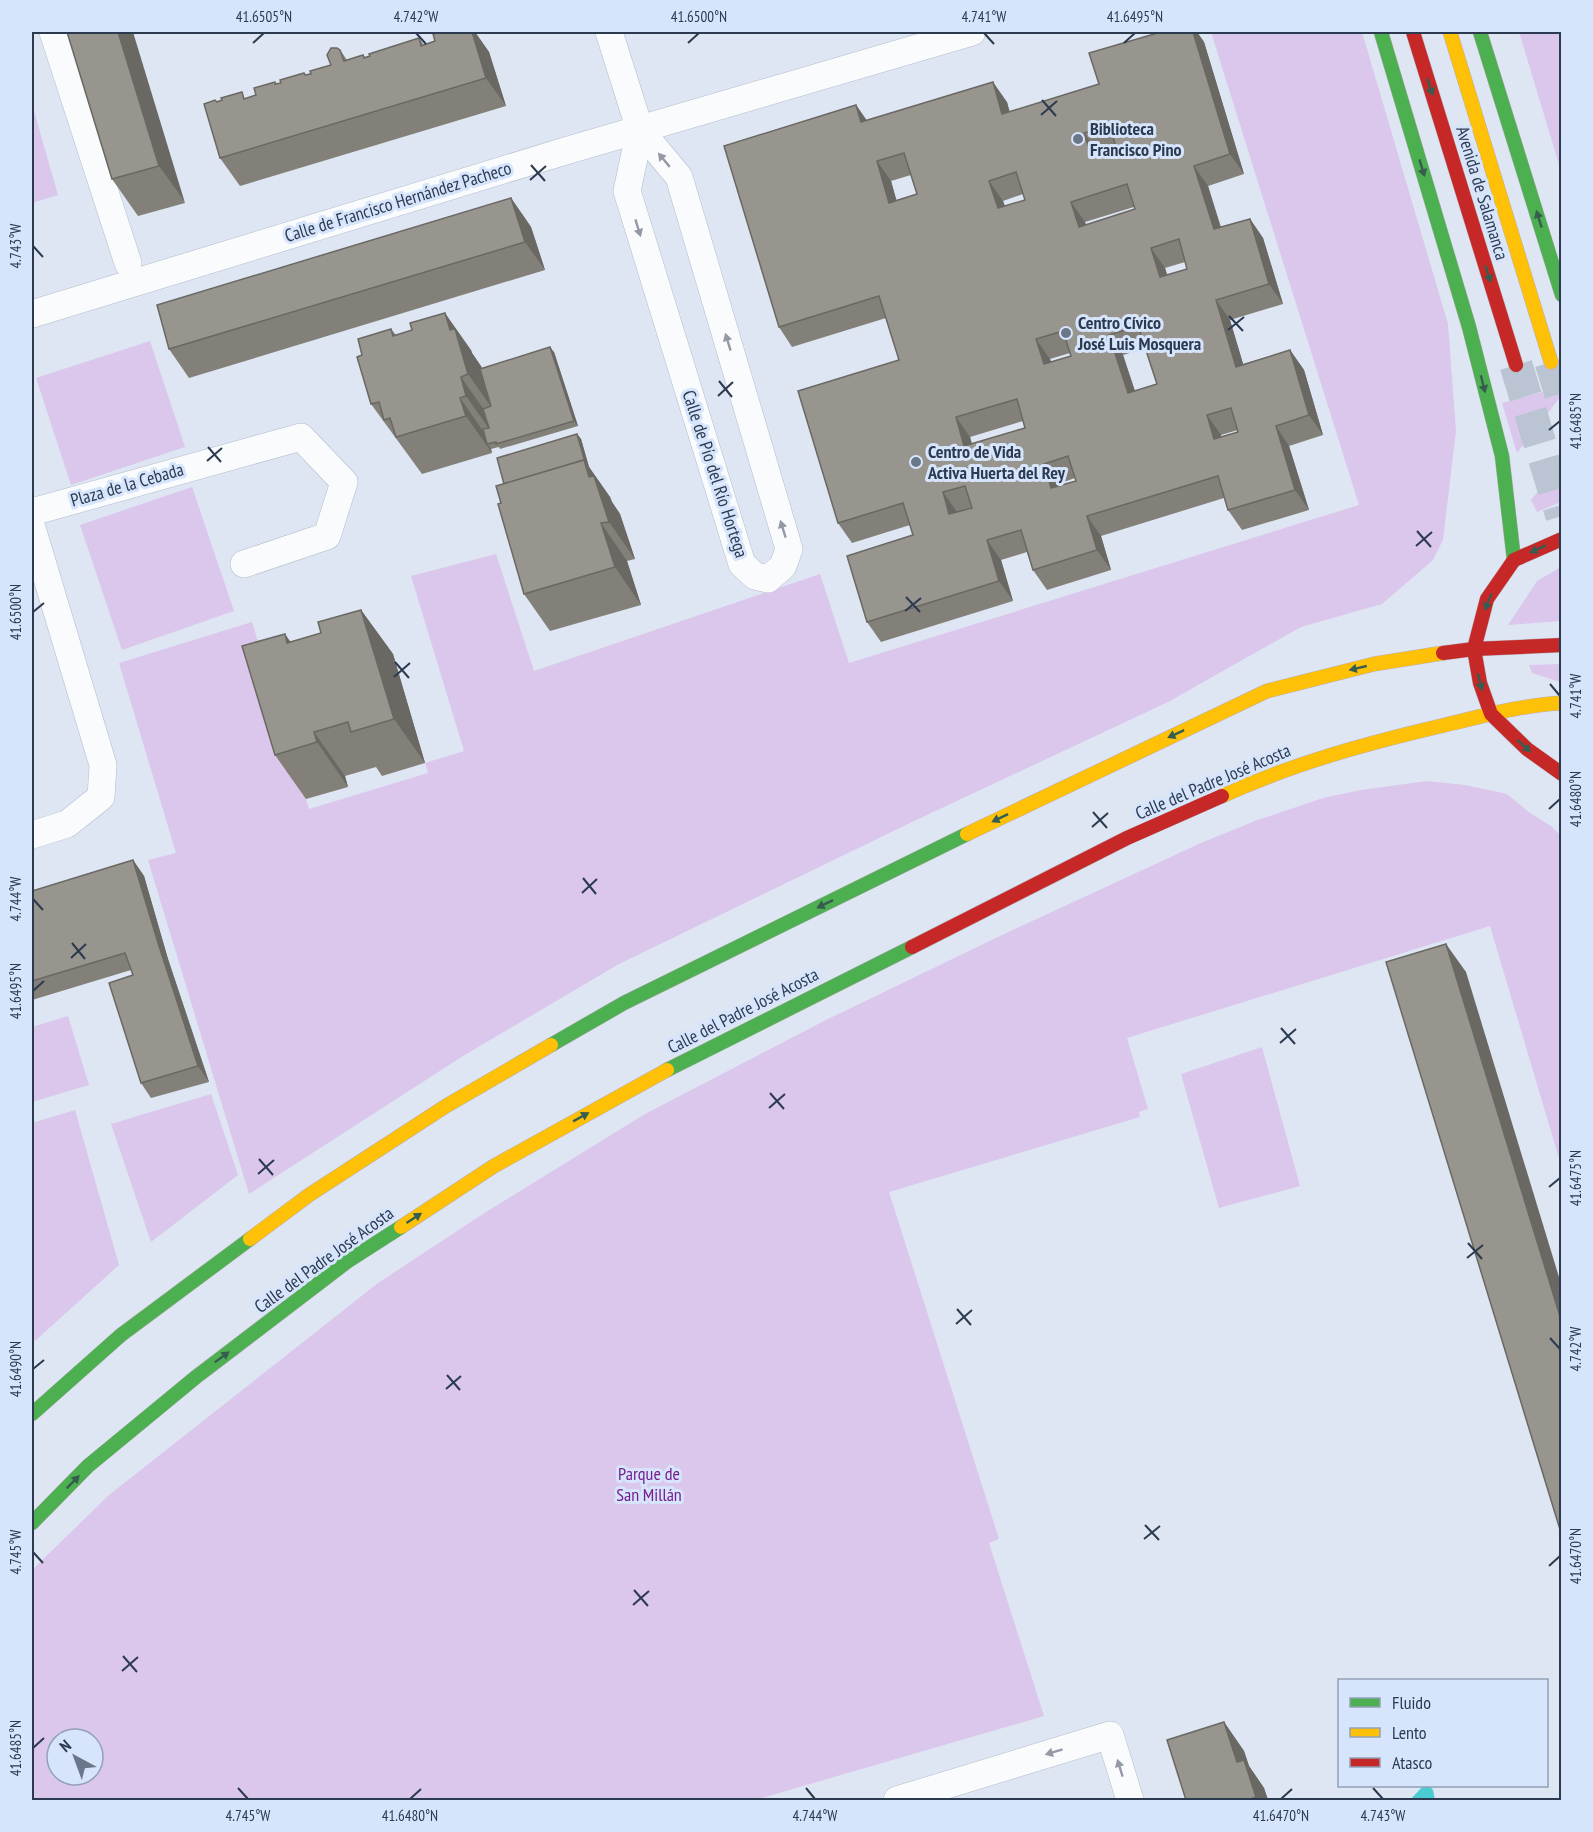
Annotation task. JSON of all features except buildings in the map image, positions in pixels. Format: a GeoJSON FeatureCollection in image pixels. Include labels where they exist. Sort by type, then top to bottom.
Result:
{"type":"FeatureCollection","features":[{"type":"Feature","properties":{"kind":"highway"},"geometry":{"type":"LineString","coordinates":[[1381,32],[1469,327],[1502,456],[1514,560]]}},
{"type":"Feature","properties":{"kind":"highway","name":"Avenida de Salamanca"},"geometry":{"type":"LineString","coordinates":[[1413,32],[1516,365]]}},
{"type":"Feature","properties":{"kind":"highway","name":"Avenida de Salamanca"},"geometry":{"type":"LineString","coordinates":[[1450,32],[1551,362]]}},
{"type":"Feature","properties":{"kind":"highway"},"geometry":{"type":"LineString","coordinates":[[1480,32],[1562,295]]}},
{"type":"Feature","properties":{"kind":"highway"},"geometry":{"type":"LineString","coordinates":[[1562,539],[1514,560],[1487,599],[1474,649],[1480,683],[1491,714],[1527,749],[1562,774]]}},
{"type":"Feature","properties":{"kind":"highway"},"geometry":{"type":"LineString","coordinates":[[32,1414],[121,1335],[309,1195],[446,1106],[624,1003],[1040,798],[1267,691],[1374,664],[1474,649],[1562,645]]}},
{"type":"Feature","properties":{"kind":"highway","name":"Calle del Padre José Acosta"},"geometry":{"type":"LineString","coordinates":[[32,1523],[97,1459],[196,1377],[348,1261],[494,1166],[640,1084],[1127,838],[1256,780],[1375,741],[1491,714],[1562,703]]}},
{"type":"Feature","properties":{"kind":"street"},"geometry":{"type":"LineString","coordinates":[[53,32],[128,263]]}},
{"type":"Feature","properties":{"kind":"street","name":"Calle de Pío del Río Hortega"},"geometry":{"type":"LineString","coordinates":[[609,32],[640,130],[679,177],[789,549],[783,566],[768,579],[755,576],[742,564],[627,191],[640,130]]}},
{"type":"Feature","properties":{"kind":"street","name":"Calle de Francisco Hernández Pacheco"},"geometry":{"type":"LineString","coordinates":[[32,314],[562,152],[972,32]]}},
{"type":"Feature","properties":{"kind":"street","name":"Plaza de la Cebada"},"geometry":{"type":"LineString","coordinates":[[32,512],[301,437],[344,482],[327,536],[244,564]]}},
{"type":"Feature","properties":{"kind":"street"},"geometry":{"type":"LineString","coordinates":[[32,528],[103,765],[102,797],[67,824],[32,835]]}},
{"type":"Feature","properties":{"kind":"street"},"geometry":{"type":"LineString","coordinates":[[897,1800],[1110,1735],[1130,1800]]}},
{"type":"Feature","properties":{"kind":"green space"},"geometry":{"type":"Polygon","coordinates":[[[1211,32],[1362,32],[1448,324],[1456,431],[1443,540],[1433,560],[1382,604],[1301,627],[1168,702],[910,823],[619,964],[463,1056],[249,1194],[148,860],[176,853],[119,663],[252,622],[309,809],[428,773],[425,763],[464,751],[411,576],[496,554],[534,671],[820,574],[849,663],[1359,505],[1211,32]]]}},
{"type":"Feature","properties":{"kind":"green space"},"geometry":{"type":"Polygon","coordinates":[[[1519,32],[1561,32],[1561,171],[1519,32]]]}},
{"type":"Feature","properties":{"kind":"green space"},"geometry":{"type":"Polygon","coordinates":[[[32,104],[58,195],[32,203],[32,104]]]}},
{"type":"Feature","properties":{"kind":"green space"},"geometry":{"type":"Polygon","coordinates":[[[150,341],[185,447],[71,485],[36,378],[150,341]]]}},
{"type":"Feature","properties":{"kind":"green space"},"geometry":{"type":"Polygon","coordinates":[[[1561,387],[1561,396],[1517,453],[1502,403],[1561,387]]]}},
{"type":"Feature","properties":{"kind":"green space"},"geometry":{"type":"Polygon","coordinates":[[[1561,463],[1561,502],[1537,512],[1531,500],[1561,463]]]}},
{"type":"Feature","properties":{"kind":"green space"},"geometry":{"type":"Polygon","coordinates":[[[192,487],[234,611],[122,650],[80,525],[192,487]]]}},
{"type":"Feature","properties":{"kind":"green space"},"geometry":{"type":"Polygon","coordinates":[[[1561,567],[1561,621],[1508,625],[1537,581],[1561,567]]]}},
{"type":"Feature","properties":{"kind":"green space"},"geometry":{"type":"Polygon","coordinates":[[[1561,664],[1561,682],[1532,673],[1529,665],[1561,664]]]}},
{"type":"Feature","properties":{"kind":"green space","name":"Parque de San Millán"},"geometry":{"type":"Polygon","coordinates":[[[1427,781],[1465,785],[1507,794],[1561,836],[1561,1165],[1490,926],[1127,1038],[1148,1109],[1139,1112],[1140,1117],[889,1192],[999,1539],[989,1543],[1044,1716],[755,1800],[32,1800],[32,1570],[109,1495],[378,1283],[486,1212],[645,1114],[824,1021],[1201,843],[1255,821],[1323,798],[1427,781]]]}},
{"type":"Feature","properties":{"kind":"green space"},"geometry":{"type":"Polygon","coordinates":[[[68,1016],[89,1085],[32,1102],[32,1027],[68,1016]]]}},
{"type":"Feature","properties":{"kind":"green space"},"geometry":{"type":"Polygon","coordinates":[[[1262,1047],[1300,1186],[1219,1208],[1181,1074],[1262,1047]]]}},
{"type":"Feature","properties":{"kind":"green space"},"geometry":{"type":"Polygon","coordinates":[[[211,1094],[238,1175],[151,1242],[111,1124],[211,1094]]]}},
{"type":"Feature","properties":{"kind":"green space"},"geometry":{"type":"Polygon","coordinates":[[[75,1110],[119,1265],[35,1341],[32,1331],[32,1123],[75,1110]]]}},
{"type":"Feature","properties":{"kind":"water"},"geometry":{"type":"Polygon","coordinates":[[[1422,1787],[1431,1787],[1433,1790],[1435,1800],[1410,1800],[1422,1787]]]}},
{"type":"Feature","properties":{"kind":"tunnel"},"geometry":{"type":"LineString","coordinates":[[1551,362],[1562,397]]}},
{"type":"Feature","properties":{"kind":"tunnel"},"geometry":{"type":"LineString","coordinates":[[1516,365],[1562,516]]}},
{"type":"Feature","properties":{"kind":"traffic: fast"},"geometry":{"type":"LineString","coordinates":[[1381,32],[1469,327],[1502,456],[1514,560]]}},
{"type":"Feature","properties":{"kind":"traffic: fast"},"geometry":{"type":"LineString","coordinates":[[1480,32],[1562,295]]}},
{"type":"Feature","properties":{"kind":"traffic: fast"},"geometry":{"type":"LineString","coordinates":[[551,1045],[624,1003],[967,834]]}},
{"type":"Feature","properties":{"kind":"traffic: fast"},"geometry":{"type":"LineString","coordinates":[[667,1070],[912,947]]}},
{"type":"Feature","properties":{"kind":"traffic: fast"},"geometry":{"type":"LineString","coordinates":[[32,1523],[88,1466],[196,1377],[348,1261],[401,1227]]}},
{"type":"Feature","properties":{"kind":"traffic: fast"},"geometry":{"type":"LineString","coordinates":[[32,1414],[121,1335],[250,1239]]}},
{"type":"Feature","properties":{"kind":"traffic: slow"},"geometry":{"type":"LineString","coordinates":[[1450,32],[1551,362]]}},
{"type":"Feature","properties":{"kind":"traffic: slow"},"geometry":{"type":"LineString","coordinates":[[967,834],[1267,691],[1374,664],[1443,653]]}},
{"type":"Feature","properties":{"kind":"traffic: slow"},"geometry":{"type":"LineString","coordinates":[[1222,796],[1304,764],[1360,747],[1503,711],[1562,703]]}},
{"type":"Feature","properties":{"kind":"traffic: slow"},"geometry":{"type":"LineString","coordinates":[[250,1239],[309,1195],[446,1106],[551,1045]]}},
{"type":"Feature","properties":{"kind":"traffic: slow"},"geometry":{"type":"LineString","coordinates":[[401,1227],[494,1166],[667,1070]]}},
{"type":"Feature","properties":{"kind":"traffic: jam"},"geometry":{"type":"LineString","coordinates":[[1413,32],[1516,365]]}},
{"type":"Feature","properties":{"kind":"traffic: jam"},"geometry":{"type":"LineString","coordinates":[[1562,539],[1514,560],[1487,599],[1474,649],[1480,683],[1491,714],[1527,749],[1562,774]]}},
{"type":"Feature","properties":{"kind":"traffic: jam"},"geometry":{"type":"LineString","coordinates":[[1443,653],[1474,649],[1562,645]]}},
{"type":"Feature","properties":{"kind":"traffic: jam"},"geometry":{"type":"LineString","coordinates":[[912,947],[1127,838],[1222,796]]}},
{"type":"Feature","properties":{"kind":"place","name":"Biblioteca Francisco Pino"},"geometry":{"type":"Point","coordinates":[1078,139]}},
{"type":"Feature","properties":{"kind":"place","name":"Centro Cívico José Luis Mosquera"},"geometry":{"type":"Point","coordinates":[1066,333]}},
{"type":"Feature","properties":{"kind":"place","name":"Centro de Vida Activa Huerta del Rey"},"geometry":{"type":"Point","coordinates":[916,462]}}]}
